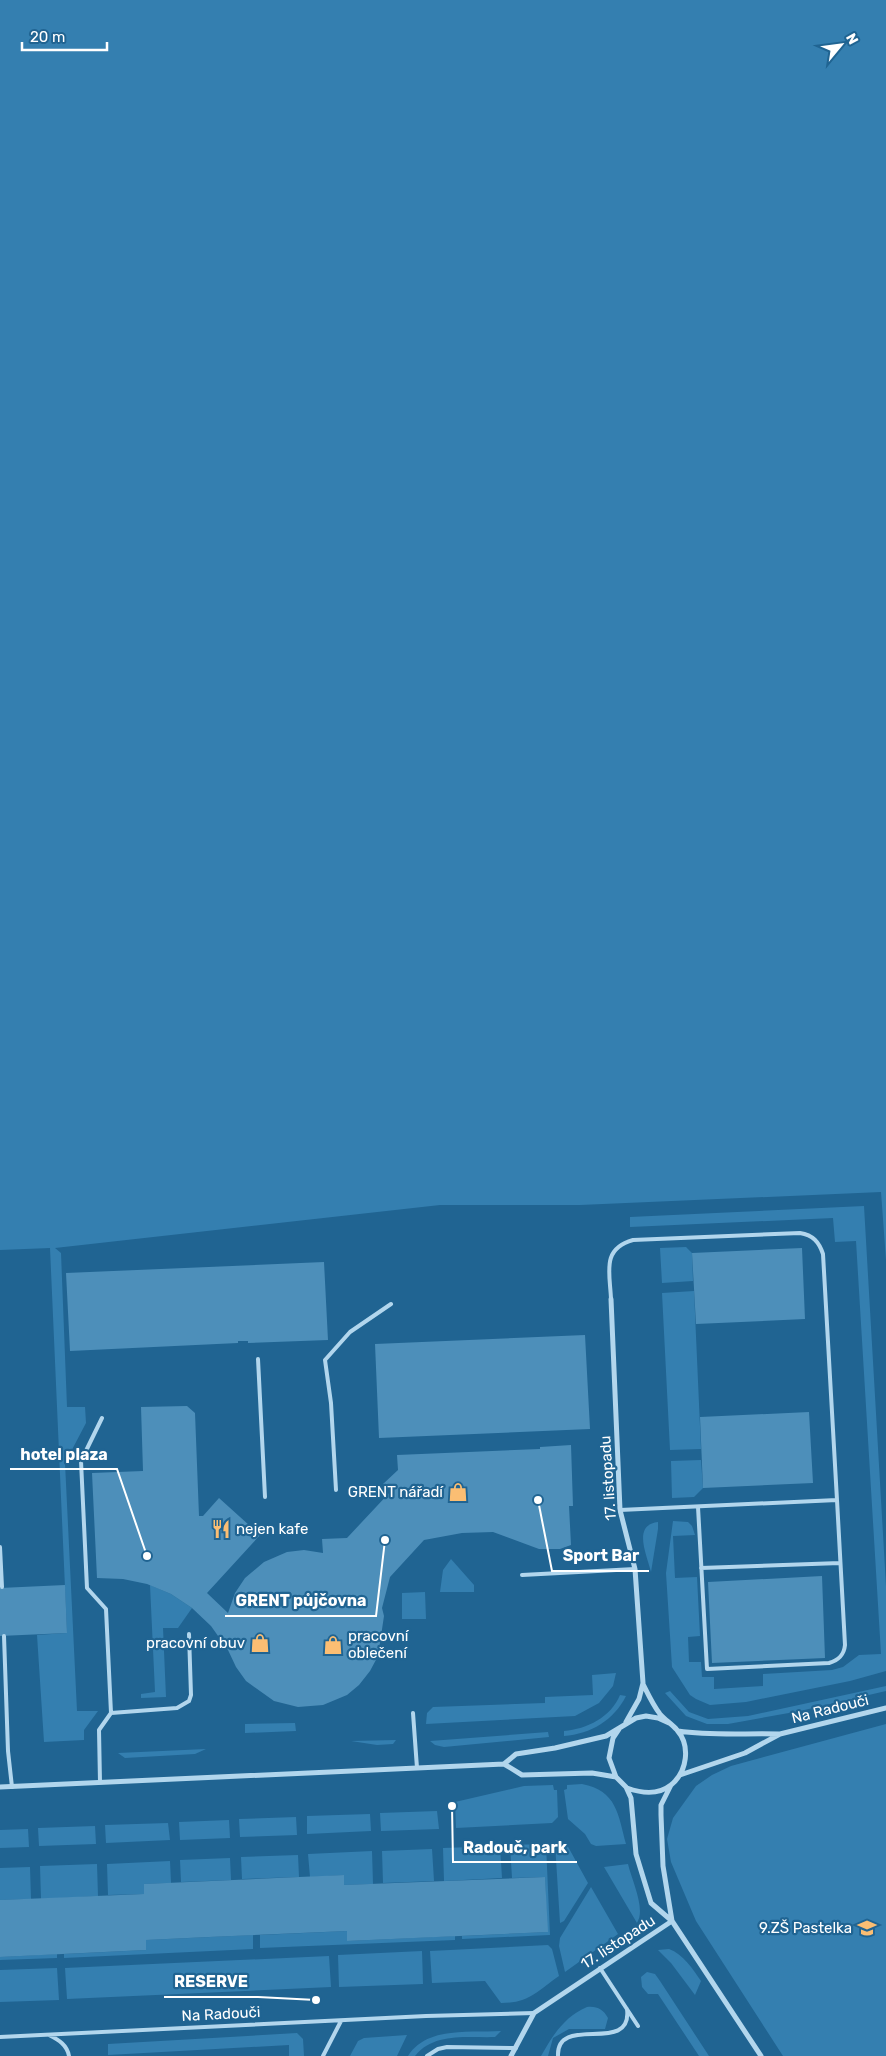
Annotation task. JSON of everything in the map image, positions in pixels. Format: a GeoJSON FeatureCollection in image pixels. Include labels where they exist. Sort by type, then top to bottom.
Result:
{"type":"FeatureCollection","features":[{"type":"Feature","properties":{"kind":"street","name":"17. listopadu"},"geometry":{"type":"LineString","coordinates":[[611,1299],[620,1510],[635,1569],[642,1683]]}},
{"type":"Feature","properties":{"kind":"street"},"geometry":{"type":"LineString","coordinates":[[642,1683],[639,1699],[626,1722],[613,1738],[609,1758],[616,1777],[626,1788],[633,1809],[636,1854],[651,1902],[672,1921]]}},
{"type":"Feature","properties":{"kind":"street"},"geometry":{"type":"LineString","coordinates":[[642,1683],[650,1698],[669,1723],[678,1731],[684,1741],[686,1753],[680,1775],[671,1785],[661,1805],[663,1866],[672,1921]]}},
{"type":"Feature","properties":{"kind":"street","name":"Na Radouči"},"geometry":{"type":"LineString","coordinates":[[780,1734],[886,1708]]}},
{"type":"Feature","properties":{"kind":"street"},"geometry":{"type":"LineString","coordinates":[[626,1722],[646,1716],[658,1718],[669,1723]]}},
{"type":"Feature","properties":{"kind":"street"},"geometry":{"type":"LineString","coordinates":[[504,1764],[516,1754],[588,1741],[606,1736],[619,1729]]}},
{"type":"Feature","properties":{"kind":"street"},"geometry":{"type":"LineString","coordinates":[[678,1731],[718,1735],[740,1733],[780,1734]]}},
{"type":"Feature","properties":{"kind":"street"},"geometry":{"type":"LineString","coordinates":[[680,1775],[745,1753],[780,1734]]}},
{"type":"Feature","properties":{"kind":"street"},"geometry":{"type":"LineString","coordinates":[[0,1788],[504,1764],[522,1775],[592,1773],[616,1777]]}},
{"type":"Feature","properties":{"kind":"street"},"geometry":{"type":"LineString","coordinates":[[626,1788],[651,1793],[671,1785]]}},
{"type":"Feature","properties":{"kind":"street","name":"17. listopadu"},"geometry":{"type":"LineString","coordinates":[[511,2056],[534,2013],[672,1921],[761,2056]]}},
{"type":"Feature","properties":{"kind":"lane"},"geometry":{"type":"LineString","coordinates":[[611,1299],[609,1260],[613,1252],[625,1242],[633,1240],[800,1234],[809,1235],[815,1240],[823,1254],[845,1645],[844,1652],[836,1660],[829,1663],[707,1669],[698,1507]]}},
{"type":"Feature","properties":{"kind":"lane"},"geometry":{"type":"LineString","coordinates":[[336,1490],[331,1403],[325,1360],[350,1332],[391,1304]]}},
{"type":"Feature","properties":{"kind":"lane"},"geometry":{"type":"LineString","coordinates":[[258,1359],[265,1497]]}},
{"type":"Feature","properties":{"kind":"lane"},"geometry":{"type":"LineString","coordinates":[[100,1782],[99,1730],[111,1713],[106,1609],[87,1588],[81,1461],[102,1418]]}},
{"type":"Feature","properties":{"kind":"lane"},"geometry":{"type":"LineString","coordinates":[[620,1510],[837,1500]]}},
{"type":"Feature","properties":{"kind":"lane"},"geometry":{"type":"LineString","coordinates":[[0,1547],[2,1587]]}},
{"type":"Feature","properties":{"kind":"lane"},"geometry":{"type":"LineString","coordinates":[[702,1568],[840,1563]]}},
{"type":"Feature","properties":{"kind":"lane"},"geometry":{"type":"LineString","coordinates":[[522,1575],[635,1569]]}},
{"type":"Feature","properties":{"kind":"lane"},"geometry":{"type":"LineString","coordinates":[[111,1713],[177,1708],[189,1701],[191,1696],[189,1634]]}},
{"type":"Feature","properties":{"kind":"lane"},"geometry":{"type":"LineString","coordinates":[[4,1636],[8,1751],[12,1787]]}},
{"type":"Feature","properties":{"kind":"lane"},"geometry":{"type":"LineString","coordinates":[[413,1713],[417,1768]]}},
{"type":"Feature","properties":{"kind":"lane"},"geometry":{"type":"LineString","coordinates":[[600,1968],[638,2026]]}},
{"type":"Feature","properties":{"kind":"lane"},"geometry":{"type":"LineString","coordinates":[[558,2056],[560,2046],[564,2041],[571,2038],[605,2038],[616,2036],[628,2026],[627,2010]]}},
{"type":"Feature","properties":{"kind":"lane","name":"Na Radouči"},"geometry":{"type":"LineString","coordinates":[[0,2037],[534,2013]]}},
{"type":"Feature","properties":{"kind":"lane"},"geometry":{"type":"LineString","coordinates":[[323,2056],[341,2021]]}},
{"type":"Feature","properties":{"kind":"lane"},"geometry":{"type":"LineString","coordinates":[[49,2034],[61,2041],[68,2049],[69,2056]]}},
{"type":"Feature","properties":{"kind":"lane"},"geometry":{"type":"LineString","coordinates":[[426,2056],[438,2049],[447,2047],[516,2048]]}},
{"type":"Feature","properties":{"kind":"shaded area"},"geometry":{"type":"Polygon","coordinates":[[[0,0],[886,0],[886,1260],[881,1192],[580,1205],[440,1205],[55,1248],[61,1253],[67,1407],[85,1407],[86,1423],[65,1463],[77,1711],[98,1711],[84,1730],[84,1740],[44,1742],[37,1635],[67,1633],[50,1248],[0,1250],[0,0]]]}},
{"type":"Feature","properties":{"kind":"shaded area"},"geometry":{"type":"Polygon","coordinates":[[[864,1206],[886,1586],[886,1671],[850,1681],[746,1702],[710,1705],[690,1695],[672,1667],[666,1573],[673,1521],[688,1522],[692,1526],[695,1535],[673,1536],[675,1578],[697,1577],[700,1636],[688,1637],[689,1662],[701,1662],[702,1677],[714,1677],[714,1689],[763,1686],[763,1674],[832,1670],[843,1667],[859,1655],[881,1654],[856,1241],[835,1242],[833,1218],[630,1227],[630,1217],[864,1206]]]}},
{"type":"Feature","properties":{"kind":"shaded area"},"geometry":{"type":"Polygon","coordinates":[[[686,1247],[692,1253],[693,1281],[662,1283],[660,1248],[686,1247]]]}},
{"type":"Feature","properties":{"kind":"shaded area"},"geometry":{"type":"Polygon","coordinates":[[[694,1291],[701,1449],[670,1450],[662,1293],[694,1291]]]}},
{"type":"Feature","properties":{"kind":"shaded area"},"geometry":{"type":"Polygon","coordinates":[[[701,1460],[703,1488],[694,1497],[672,1498],[671,1461],[701,1460]]]}},
{"type":"Feature","properties":{"kind":"shaded area"},"geometry":{"type":"Polygon","coordinates":[[[658,1522],[651,1572],[643,1535],[645,1529],[650,1524],[658,1522]]]}},
{"type":"Feature","properties":{"kind":"shaded area"},"geometry":{"type":"Polygon","coordinates":[[[451,1559],[474,1585],[474,1592],[440,1592],[443,1570],[451,1559]]]}},
{"type":"Feature","properties":{"kind":"shaded area"},"geometry":{"type":"Polygon","coordinates":[[[150,1585],[171,1594],[192,1608],[178,1628],[163,1628],[166,1697],[141,1698],[141,1694],[155,1692],[150,1585]]]}},
{"type":"Feature","properties":{"kind":"shaded area"},"geometry":{"type":"Polygon","coordinates":[[[425,1592],[426,1619],[402,1619],[402,1593],[425,1592]]]}},
{"type":"Feature","properties":{"kind":"shaded area"},"geometry":{"type":"Polygon","coordinates":[[[616,1673],[613,1686],[599,1703],[575,1716],[426,1724],[427,1713],[433,1707],[545,1703],[545,1697],[593,1695],[592,1675],[616,1673]]]}},
{"type":"Feature","properties":{"kind":"shaded area"},"geometry":{"type":"Polygon","coordinates":[[[886,1686],[886,1691],[800,1711],[728,1724],[707,1724],[686,1716],[665,1693],[670,1691],[689,1712],[708,1719],[748,1716],[886,1686]]]}},
{"type":"Feature","properties":{"kind":"shaded area"},"geometry":{"type":"Polygon","coordinates":[[[620,1695],[626,1696],[621,1705],[608,1719],[592,1729],[564,1736],[564,1731],[589,1725],[604,1716],[611,1710],[620,1695]]]}},
{"type":"Feature","properties":{"kind":"shaded area"},"geometry":{"type":"Polygon","coordinates":[[[295,1723],[296,1731],[245,1733],[245,1724],[295,1723]]]}},
{"type":"Feature","properties":{"kind":"shaded area"},"geometry":{"type":"Polygon","coordinates":[[[886,1724],[886,2056],[783,2056],[696,1921],[671,1862],[667,1839],[673,1818],[696,1786],[712,1775],[731,1766],[886,1724]]]}},
{"type":"Feature","properties":{"kind":"shaded area"},"geometry":{"type":"Polygon","coordinates":[[[548,1732],[549,1737],[444,1747],[435,1745],[430,1741],[548,1732]]]}},
{"type":"Feature","properties":{"kind":"shaded area"},"geometry":{"type":"Polygon","coordinates":[[[396,1740],[393,1744],[377,1745],[351,1741],[396,1740]]]}},
{"type":"Feature","properties":{"kind":"shaded area"},"geometry":{"type":"Polygon","coordinates":[[[206,1749],[195,1754],[125,1758],[118,1753],[206,1749]]]}},
{"type":"Feature","properties":{"kind":"shaded area"},"geometry":{"type":"Polygon","coordinates":[[[582,1784],[594,1787],[609,1798],[618,1814],[626,1844],[596,1846],[591,1844],[585,1834],[568,1819],[564,1790],[567,1789],[567,1785],[582,1784]]]}},
{"type":"Feature","properties":{"kind":"shaded area"},"geometry":{"type":"Polygon","coordinates":[[[553,1785],[554,1790],[557,1790],[558,1817],[552,1823],[456,1828],[455,1802],[524,1786],[553,1785]]]}},
{"type":"Feature","properties":{"kind":"shaded area"},"geometry":{"type":"Polygon","coordinates":[[[437,1811],[439,1829],[381,1831],[380,1813],[437,1811]]]}},
{"type":"Feature","properties":{"kind":"shaded area"},"geometry":{"type":"Polygon","coordinates":[[[370,1814],[371,1831],[307,1834],[307,1816],[370,1814]]]}},
{"type":"Feature","properties":{"kind":"shaded area"},"geometry":{"type":"Polygon","coordinates":[[[296,1817],[297,1835],[240,1837],[239,1819],[296,1817]]]}},
{"type":"Feature","properties":{"kind":"shaded area"},"geometry":{"type":"Polygon","coordinates":[[[229,1820],[230,1838],[180,1840],[179,1822],[229,1820]]]}},
{"type":"Feature","properties":{"kind":"shaded area"},"geometry":{"type":"Polygon","coordinates":[[[168,1823],[170,1840],[106,1843],[105,1825],[168,1823]]]}},
{"type":"Feature","properties":{"kind":"shaded area"},"geometry":{"type":"Polygon","coordinates":[[[95,1826],[96,1844],[39,1846],[38,1828],[95,1826]]]}},
{"type":"Feature","properties":{"kind":"shaded area"},"geometry":{"type":"Polygon","coordinates":[[[28,1829],[29,1847],[0,1848],[0,1830],[28,1829]]]}},
{"type":"Feature","properties":{"kind":"shaded area"},"geometry":{"type":"Polygon","coordinates":[[[555,1843],[566,1843],[588,1883],[564,1921],[560,1923],[555,1843]]]}},
{"type":"Feature","properties":{"kind":"shaded area"},"geometry":{"type":"Polygon","coordinates":[[[546,1844],[550,1935],[462,1939],[462,1936],[547,1932],[545,1877],[512,1878],[510,1845],[546,1844]]]}},
{"type":"Feature","properties":{"kind":"shaded area"},"geometry":{"type":"Polygon","coordinates":[[[500,1846],[502,1878],[444,1881],[443,1848],[500,1846]]]}},
{"type":"Feature","properties":{"kind":"shaded area"},"geometry":{"type":"Polygon","coordinates":[[[432,1849],[434,1881],[383,1883],[382,1851],[432,1849]]]}},
{"type":"Feature","properties":{"kind":"shaded area"},"geometry":{"type":"Polygon","coordinates":[[[372,1851],[373,1884],[344,1885],[344,1875],[310,1877],[308,1854],[372,1851]]]}},
{"type":"Feature","properties":{"kind":"shaded area"},"geometry":{"type":"Polygon","coordinates":[[[298,1855],[299,1877],[242,1879],[241,1857],[298,1855]]]}},
{"type":"Feature","properties":{"kind":"shaded area"},"geometry":{"type":"Polygon","coordinates":[[[230,1858],[231,1880],[181,1882],[180,1860],[230,1858]]]}},
{"type":"Feature","properties":{"kind":"shaded area"},"geometry":{"type":"Polygon","coordinates":[[[170,1861],[171,1883],[144,1884],[144,1894],[108,1895],[107,1864],[170,1861]]]}},
{"type":"Feature","properties":{"kind":"shaded area"},"geometry":{"type":"Polygon","coordinates":[[[97,1864],[98,1896],[41,1899],[40,1866],[97,1864]]]}},
{"type":"Feature","properties":{"kind":"shaded area"},"geometry":{"type":"Polygon","coordinates":[[[628,1864],[639,1903],[640,1910],[637,1923],[604,1867],[628,1864]]]}},
{"type":"Feature","properties":{"kind":"shaded area"},"geometry":{"type":"Polygon","coordinates":[[[30,1867],[31,1899],[0,1900],[0,1868],[30,1867]]]}},
{"type":"Feature","properties":{"kind":"shaded area"},"geometry":{"type":"Polygon","coordinates":[[[591,1887],[618,1934],[565,1972],[559,1946],[560,1938],[591,1887]]]}},
{"type":"Feature","properties":{"kind":"shaded area"},"geometry":{"type":"Polygon","coordinates":[[[347,1931],[347,1941],[455,1936],[455,1940],[260,1948],[260,1935],[347,1931]]]}},
{"type":"Feature","properties":{"kind":"shaded area"},"geometry":{"type":"Polygon","coordinates":[[[253,1935],[253,1949],[64,1958],[64,1954],[146,1950],[146,1940],[253,1935]]]}},
{"type":"Feature","properties":{"kind":"shaded area"},"geometry":{"type":"Polygon","coordinates":[[[548,1945],[552,1949],[559,1976],[533,1995],[519,2001],[501,2003],[485,1981],[432,1983],[430,1951],[548,1945]]]}},
{"type":"Feature","properties":{"kind":"shaded area"},"geometry":{"type":"Polygon","coordinates":[[[669,1949],[683,1958],[701,1981],[695,1995],[671,1963],[658,1950],[669,1949]]]}},
{"type":"Feature","properties":{"kind":"shaded area"},"geometry":{"type":"Polygon","coordinates":[[[422,1951],[423,1984],[339,1987],[338,1955],[422,1951]]]}},
{"type":"Feature","properties":{"kind":"shaded area"},"geometry":{"type":"Polygon","coordinates":[[[57,1954],[57,1958],[0,1960],[0,1957],[57,1954]]]}},
{"type":"Feature","properties":{"kind":"shaded area"},"geometry":{"type":"Polygon","coordinates":[[[329,1956],[331,1987],[67,1999],[65,1968],[329,1956]]]}},
{"type":"Feature","properties":{"kind":"shaded area"},"geometry":{"type":"Polygon","coordinates":[[[57,1968],[59,2000],[0,2002],[0,1970],[57,1968]]]}},
{"type":"Feature","properties":{"kind":"shaded area"},"geometry":{"type":"Polygon","coordinates":[[[647,1972],[655,1974],[709,2056],[699,2056],[658,1994],[648,1994],[642,1987],[641,1977],[647,1972]]]}},
{"type":"Feature","properties":{"kind":"shaded area"},"geometry":{"type":"Polygon","coordinates":[[[587,2007],[594,2007],[604,2012],[608,2018],[605,2029],[569,2029],[553,2038],[548,2056],[541,2056],[555,2034],[566,2021],[587,2007]]]}},
{"type":"Feature","properties":{"kind":"shaded area"},"geometry":{"type":"Polygon","coordinates":[[[501,2031],[495,2037],[463,2037],[442,2040],[423,2048],[415,2056],[408,2056],[416,2046],[438,2035],[501,2031]]]}},
{"type":"Feature","properties":{"kind":"shaded area"},"geometry":{"type":"Polygon","coordinates":[[[297,2033],[303,2039],[304,2056],[289,2056],[289,2045],[108,2055],[108,2044],[297,2033]]]}},
{"type":"Feature","properties":{"kind":"shaded area"},"geometry":{"type":"Polygon","coordinates":[[[407,2035],[397,2056],[350,2056],[358,2041],[364,2038],[407,2035]]]}},
{"type":"Feature","properties":{"kind":"building"},"geometry":{"type":"Polygon","coordinates":[[[802,1248],[805,1319],[696,1324],[692,1253],[802,1248]]]}},
{"type":"Feature","properties":{"kind":"building"},"geometry":{"type":"Polygon","coordinates":[[[324,1262],[328,1340],[248,1343],[248,1341],[238,1341],[238,1343],[70,1351],[66,1273],[324,1262]]]}},
{"type":"Feature","properties":{"kind":"building"},"geometry":{"type":"Polygon","coordinates":[[[585,1335],[590,1429],[379,1438],[375,1344],[585,1335]]]}},
{"type":"Feature","properties":{"kind":"building"},"geometry":{"type":"Polygon","coordinates":[[[187,1406],[195,1413],[199,1516],[203,1516],[219,1498],[260,1535],[207,1593],[228,1613],[235,1593],[245,1578],[264,1562],[287,1552],[304,1550],[323,1553],[322,1539],[347,1538],[391,1491],[383,1484],[398,1470],[397,1455],[540,1449],[540,1447],[571,1445],[573,1506],[569,1506],[571,1545],[560,1549],[539,1549],[493,1532],[462,1533],[424,1540],[390,1577],[382,1608],[384,1616],[378,1656],[370,1671],[359,1685],[347,1695],[323,1705],[298,1707],[274,1701],[246,1681],[211,1626],[192,1608],[171,1594],[147,1584],[123,1579],[97,1578],[92,1473],[143,1471],[141,1407],[187,1406]]]}},
{"type":"Feature","properties":{"kind":"building"},"geometry":{"type":"Polygon","coordinates":[[[809,1412],[813,1483],[703,1488],[700,1417],[809,1412]]]}},
{"type":"Feature","properties":{"kind":"building"},"geometry":{"type":"Polygon","coordinates":[[[822,1576],[825,1658],[712,1663],[708,1582],[822,1576]]]}},
{"type":"Feature","properties":{"kind":"building"},"geometry":{"type":"Polygon","coordinates":[[[65,1585],[67,1633],[0,1636],[0,1588],[65,1585]]]}},
{"type":"Feature","properties":{"kind":"building"},"geometry":{"type":"Polygon","coordinates":[[[344,1875],[344,1885],[545,1877],[548,1932],[347,1941],[347,1931],[209,1937],[146,1940],[146,1950],[0,1957],[0,1900],[144,1894],[144,1884],[344,1875]]]}},
{"type":"Feature","properties":{"kind":"place","name":"GRENT nářadí"},"geometry":{"type":"Point","coordinates":[458,1492]}},
{"type":"Feature","properties":{"kind":"place","name":"Sport Bar"},"geometry":{"type":"Point","coordinates":[538,1500]}},
{"type":"Feature","properties":{"kind":"place","name":"nejen kafe"},"geometry":{"type":"Point","coordinates":[221,1529]}},
{"type":"Feature","properties":{"kind":"place","name":"GRENT půjčovna"},"geometry":{"type":"Point","coordinates":[385,1540]}},
{"type":"Feature","properties":{"kind":"place","name":"hotel plaza"},"geometry":{"type":"Point","coordinates":[147,1556]}},
{"type":"Feature","properties":{"kind":"place","name":"pracovní obuv"},"geometry":{"type":"Point","coordinates":[260,1643]}},
{"type":"Feature","properties":{"kind":"place","name":"pracovní oblečení"},"geometry":{"type":"Point","coordinates":[333,1645]}},
{"type":"Feature","properties":{"kind":"place","name":"Radouč, park"},"geometry":{"type":"Point","coordinates":[452,1806]}},
{"type":"Feature","properties":{"kind":"place","name":"9.ZŠ Pastelka"},"geometry":{"type":"Point","coordinates":[867,1928]}},
{"type":"Feature","properties":{"kind":"place","name":"RESERVE"},"geometry":{"type":"Point","coordinates":[316,2000]}}]}
